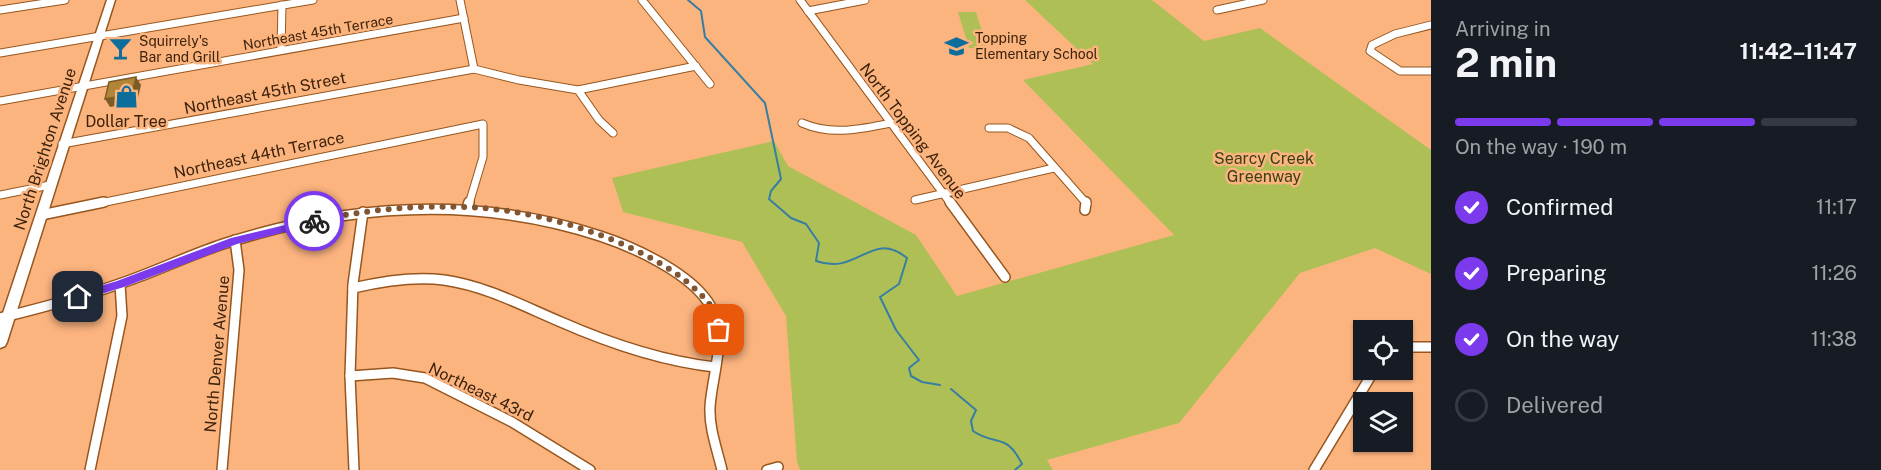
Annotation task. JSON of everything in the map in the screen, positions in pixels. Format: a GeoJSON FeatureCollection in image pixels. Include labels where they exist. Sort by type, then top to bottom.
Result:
{"type":"FeatureCollection","features":[{"type":"Feature","properties":{"kind":"main road","name":"North Brighton Avenue"},"geometry":{"type":"LineString","coordinates":[[0,342],[4,316],[41,215],[62,144],[111,0]]}},
{"type":"Feature","properties":{"kind":"street"},"geometry":{"type":"LineString","coordinates":[[0,10],[65,0]]}},
{"type":"Feature","properties":{"kind":"street"},"geometry":{"type":"LineString","coordinates":[[0,53],[313,0]]}},
{"type":"Feature","properties":{"kind":"street"},"geometry":{"type":"LineString","coordinates":[[460,0],[474,69],[519,80],[578,90],[696,66]]}},
{"type":"Feature","properties":{"kind":"street"},"geometry":{"type":"LineString","coordinates":[[642,0],[710,84]]}},
{"type":"Feature","properties":{"kind":"street","name":"North Topping Avenue"},"geometry":{"type":"LineString","coordinates":[[800,0],[1005,277]]}},
{"type":"Feature","properties":{"kind":"street"},"geometry":{"type":"LineString","coordinates":[[808,11],[865,0]]}},
{"type":"Feature","properties":{"kind":"street"},"geometry":{"type":"LineString","coordinates":[[1217,10],[1263,0]]}},
{"type":"Feature","properties":{"kind":"street"},"geometry":{"type":"LineString","coordinates":[[281,50],[282,5]]}},
{"type":"Feature","properties":{"kind":"street","name":"Northeast 45th Terrace"},"geometry":{"type":"LineString","coordinates":[[0,101],[464,18]]}},
{"type":"Feature","properties":{"kind":"street"},"geometry":{"type":"LineString","coordinates":[[1431,25],[1381,39],[1372,45],[1370,51],[1400,71],[1431,71]]}},
{"type":"Feature","properties":{"kind":"street","name":"Northeast 45th Street"},"geometry":{"type":"LineString","coordinates":[[62,144],[474,69]]}},
{"type":"Feature","properties":{"kind":"street"},"geometry":{"type":"LineString","coordinates":[[578,90],[599,120],[613,133]]}},
{"type":"Feature","properties":{"kind":"street"},"geometry":{"type":"LineString","coordinates":[[802,123],[819,130],[836,132],[891,123]]}},
{"type":"Feature","properties":{"kind":"street","name":"Northeast 44th Terrace"},"geometry":{"type":"LineString","coordinates":[[41,215],[483,124],[485,144],[483,165],[467,208]]}},
{"type":"Feature","properties":{"kind":"street"},"geometry":{"type":"LineString","coordinates":[[989,128],[1008,128],[1032,141],[1087,202],[1085,210]]}},
{"type":"Feature","properties":{"kind":"street"},"geometry":{"type":"LineString","coordinates":[[915,200],[1054,168]]}},
{"type":"Feature","properties":{"kind":"street"},"geometry":{"type":"LineString","coordinates":[[0,195],[50,185]]}},
{"type":"Feature","properties":{"kind":"street"},"geometry":{"type":"LineString","coordinates":[[4,316],[120,284],[235,240],[344,214],[409,208],[467,208],[501,211],[566,224],[622,244],[654,260],[691,286],[711,306],[719,330],[710,414],[722,470]]}},
{"type":"Feature","properties":{"kind":"street"},"geometry":{"type":"LineString","coordinates":[[354,470],[350,376],[353,288],[363,212]]}},
{"type":"Feature","properties":{"kind":"street","name":"North Denver Avenue"},"geometry":{"type":"LineString","coordinates":[[222,470],[239,270],[235,240]]}},
{"type":"Feature","properties":{"kind":"street"},"geometry":{"type":"LineString","coordinates":[[353,288],[408,279],[453,281],[508,298],[588,332],[666,360],[715,367]]}},
{"type":"Feature","properties":{"kind":"street"},"geometry":{"type":"LineString","coordinates":[[90,470],[122,316],[120,284]]}},
{"type":"Feature","properties":{"kind":"street"},"geometry":{"type":"LineString","coordinates":[[1413,347],[1431,347]]}},
{"type":"Feature","properties":{"kind":"street","name":"Northeast 43rd"},"geometry":{"type":"LineString","coordinates":[[350,376],[393,373],[425,378],[512,422],[590,470]]}},
{"type":"Feature","properties":{"kind":"street"},"geometry":{"type":"LineString","coordinates":[[1314,470],[1368,380]]}},
{"type":"Feature","properties":{"kind":"street"},"geometry":{"type":"LineString","coordinates":[[767,470],[778,467]]}},
{"type":"Feature","properties":{"kind":"green space","name":"Searcy Creek Greenway"},"geometry":{"type":"Polygon","coordinates":[[[1025,0],[1152,0],[1204,41],[1260,28],[1431,150],[1431,274],[1375,248],[1300,273],[1179,423],[1047,460],[1053,470],[800,470],[797,462],[786,316],[742,242],[623,212],[612,178],[774,141],[788,166],[916,235],[957,296],[1174,235],[1023,80],[1093,64],[1025,0]]]}},
{"type":"Feature","properties":{"kind":"green space"},"geometry":{"type":"Polygon","coordinates":[[[958,12],[976,12],[987,48],[969,48],[958,12]]]}},
{"type":"Feature","properties":{"kind":"building"},"geometry":{"type":"Polygon","coordinates":[[[136,77],[132,94],[105,99],[109,82],[136,77]]]}},
{"type":"Feature","properties":{"kind":"waterway"},"geometry":{"type":"LineString","coordinates":[[688,0],[701,11],[705,37],[765,103],[781,179],[771,191],[769,199],[791,218],[806,224],[819,243],[816,261],[831,264],[843,263],[884,248],[895,250],[907,258],[899,284],[880,297],[896,330],[919,360],[909,368],[911,376],[922,382],[940,385]]}},
{"type":"Feature","properties":{"kind":"waterway"},"geometry":{"type":"LineString","coordinates":[[951,389],[976,410],[971,421],[973,431],[1006,444],[1016,454],[1022,464],[1015,470]]}},
{"type":"Feature","properties":{"kind":"way so far"},"geometry":{"type":"LineString","coordinates":[[314,221],[373,210],[432,207],[483,208],[552,220],[622,244],[654,260],[691,286],[706,300],[711,306],[719,330]]}},
{"type":"Feature","properties":{"kind":"place","name":"Topping Elementary School"},"geometry":{"type":"Point","coordinates":[957,46]}},
{"type":"Feature","properties":{"kind":"place","name":"Squirrely's Bar and Grill"},"geometry":{"type":"Point","coordinates":[121,49]}},
{"type":"Feature","properties":{"kind":"place","name":"Dollar Tree"},"geometry":{"type":"Point","coordinates":[126,96]}},
{"type":"Feature","properties":{"kind":"route"},"geometry":{"type":"LineString","coordinates":[[78,297],[120,284],[235,240],[314,221]]}}]}
